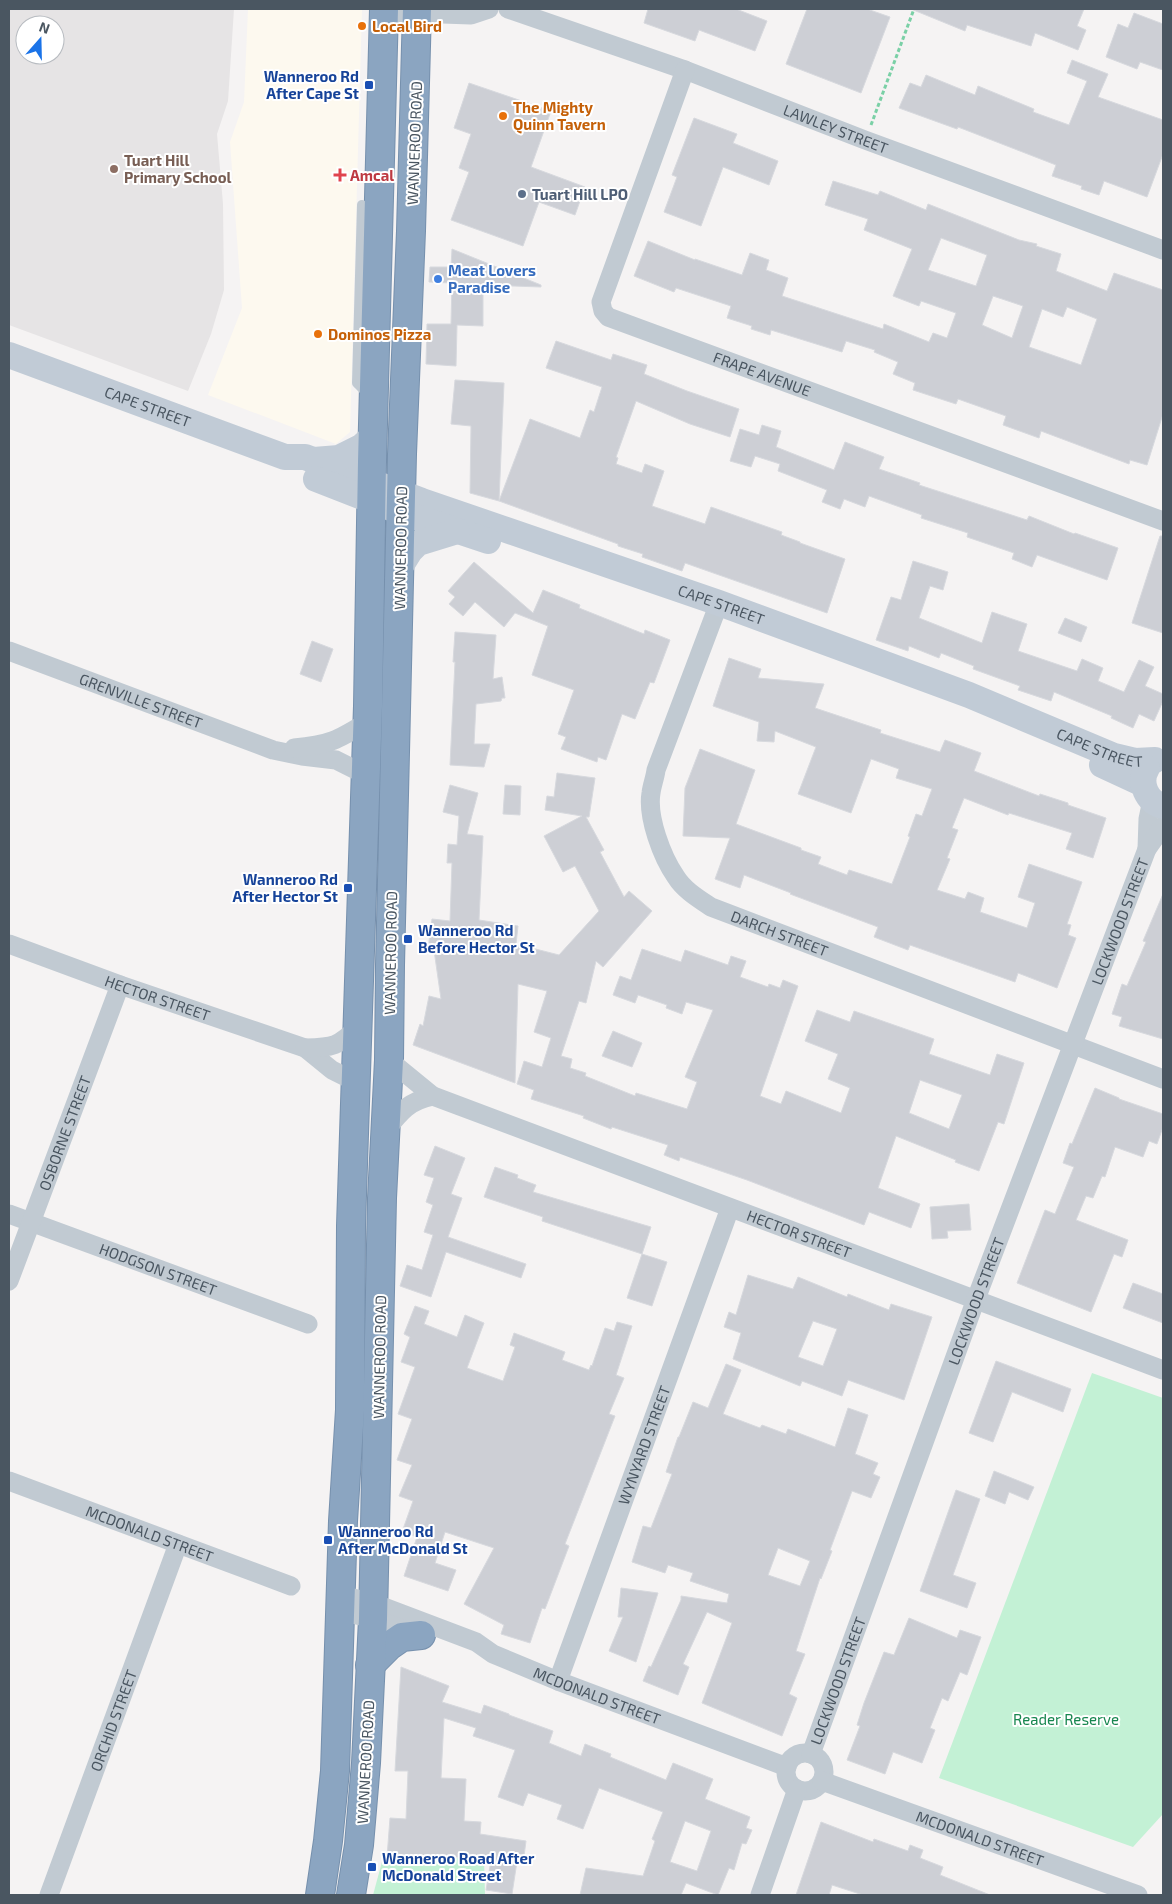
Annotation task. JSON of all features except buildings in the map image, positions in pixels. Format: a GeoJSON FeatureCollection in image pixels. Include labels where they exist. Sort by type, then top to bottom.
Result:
{"type":"FeatureCollection","features":[{"type":"Feature","properties":{"kind":"highway","name":"WANNEROO ROAD"},"geometry":{"type":"LineString","coordinates":[[320,1895],[335,1771],[343,1521],[350,1410],[351,1226],[366,775],[376,317],[370,210],[384,10]]}},
{"type":"Feature","properties":{"kind":"highway","name":"WANNEROO ROAD"},"geometry":{"type":"LineString","coordinates":[[351,1895],[360,1845],[373,1611],[382,1198],[389,1060],[401,503],[417,11]]}},
{"type":"Feature","properties":{"kind":"highway"},"geometry":{"type":"LineString","coordinates":[[370,210],[389,209],[395,202],[401,186],[417,56]]}},
{"type":"Feature","properties":{"kind":"highway"},"geometry":{"type":"LineString","coordinates":[[376,317],[396,238],[402,233],[411,231]]}},
{"type":"Feature","properties":{"kind":"highway"},"geometry":{"type":"LineString","coordinates":[[370,1664],[388,1646],[402,1637],[421,1635]]}},
{"type":"Feature","properties":{"kind":"street"},"geometry":{"type":"LineString","coordinates":[[384,10],[470,14],[489,9]]}},
{"type":"Feature","properties":{"kind":"street","name":"LAWLEY STREET"},"geometry":{"type":"LineString","coordinates":[[508,9],[685,70],[865,140],[1163,250]]}},
{"type":"Feature","properties":{"kind":"street","name":"FRAPE AVENUE"},"geometry":{"type":"LineString","coordinates":[[685,70],[601,302],[603,311],[608,317],[1163,521]]}},
{"type":"Feature","properties":{"kind":"street","name":"CAPE STREET"},"geometry":{"type":"LineString","coordinates":[[9,355],[286,457],[305,456],[371,491],[401,503],[969,695],[1114,756],[1136,761],[1161,757]]}},
{"type":"Feature","properties":{"kind":"street"},"geometry":{"type":"LineString","coordinates":[[313,460],[339,458],[361,447],[373,436]]}},
{"type":"Feature","properties":{"kind":"street","name":"CAPE STREET"},"geometry":{"type":"LineString","coordinates":[[286,457],[302,474],[371,491]]}},
{"type":"Feature","properties":{"kind":"street","name":"CAPE STREET"},"geometry":{"type":"LineString","coordinates":[[401,503],[457,532],[716,611],[990,717],[1153,796]]}},
{"type":"Feature","properties":{"kind":"street"},"geometry":{"type":"LineString","coordinates":[[400,567],[418,543],[457,532]]}},
{"type":"Feature","properties":{"kind":"street","name":"DARCH STREET"},"geometry":{"type":"LineString","coordinates":[[716,611],[656,770],[651,794],[652,815],[656,834],[665,857],[676,878],[690,893],[711,907],[1163,1079]]}},
{"type":"Feature","properties":{"kind":"street","name":"GRENVILLE STREET"},"geometry":{"type":"LineString","coordinates":[[9,651],[273,750],[336,760],[366,775]]}},
{"type":"Feature","properties":{"kind":"street","name":"GRENVILLE STREET"},"geometry":{"type":"LineString","coordinates":[[273,750],[325,744],[339,740],[367,722]]}},
{"type":"Feature","properties":{"kind":"street"},"geometry":{"type":"LineString","coordinates":[[1153,796],[1145,772],[1161,757]]}},
{"type":"Feature","properties":{"kind":"street","name":"LOCKWOOD STREET"},"geometry":{"type":"LineString","coordinates":[[1147,849],[1148,819],[1153,796]]}},
{"type":"Feature","properties":{"kind":"street","name":"LOCKWOOD STREET"},"geometry":{"type":"LineString","coordinates":[[812,1754],[976,1299],[1147,849],[1163,826]]}},
{"type":"Feature","properties":{"kind":"street","name":"HECTOR STREET"},"geometry":{"type":"LineString","coordinates":[[9,944],[120,985],[305,1048],[332,1070],[356,1082]]}},
{"type":"Feature","properties":{"kind":"street","name":"OSBORNE STREET"},"geometry":{"type":"LineString","coordinates":[[9,1281],[120,985]]}},
{"type":"Feature","properties":{"kind":"street","name":"HECTOR STREET"},"geometry":{"type":"LineString","coordinates":[[305,1048],[333,1047],[347,1038],[358,1027]]}},
{"type":"Feature","properties":{"kind":"street","name":"HECTOR STREET"},"geometry":{"type":"LineString","coordinates":[[389,1060],[433,1096],[1163,1370]]}},
{"type":"Feature","properties":{"kind":"street"},"geometry":{"type":"LineString","coordinates":[[386,1130],[405,1107],[420,1098],[433,1096]]}},
{"type":"Feature","properties":{"kind":"street","name":"WYNYARD STREET"},"geometry":{"type":"LineString","coordinates":[[558,1681],[730,1208]]}},
{"type":"Feature","properties":{"kind":"street","name":"HODGSON STREET"},"geometry":{"type":"LineString","coordinates":[[9,1214],[308,1324]]}},
{"type":"Feature","properties":{"kind":"street","name":"MCDONALD STREET"},"geometry":{"type":"LineString","coordinates":[[9,1480],[291,1586]]}},
{"type":"Feature","properties":{"kind":"street","name":"ORCHID STREET"},"geometry":{"type":"LineString","coordinates":[[49,1895],[178,1544]]}},
{"type":"Feature","properties":{"kind":"street","name":"MCDONALD STREET"},"geometry":{"type":"LineString","coordinates":[[341,1603],[476,1642],[493,1654],[558,1681],[787,1767]]}},
{"type":"Feature","properties":{"kind":"street","name":"MCDONALD STREET"},"geometry":{"type":"LineString","coordinates":[[373,1611],[421,1635],[472,1654],[493,1654]]}},
{"type":"Feature","properties":{"kind":"street"},"geometry":{"type":"LineString","coordinates":[[801,1753],[812,1754],[821,1762],[824,1768],[822,1781],[811,1790],[797,1789],[788,1780],[787,1767],[796,1755],[801,1753]]}},
{"type":"Feature","properties":{"kind":"street","name":"MCDONALD STREET"},"geometry":{"type":"LineString","coordinates":[[822,1781],[1138,1895]]}},
{"type":"Feature","properties":{"kind":"street"},"geometry":{"type":"LineString","coordinates":[[760,1895],[797,1789]]}},
{"type":"Feature","properties":{"kind":"lane","name":"WANNEROO ROAD"},"geometry":{"type":"LineString","coordinates":[[370,210],[357,383],[363,390],[374,395]]}},
{"type":"Feature","properties":{"kind":"path"},"geometry":{"type":"LineString","coordinates":[[865,140],[914,9]]}},
{"type":"Feature","properties":{"kind":"shaded area","name":"Tuart Hill Primary School"},"geometry":{"type":"Polygon","coordinates":[[[9,9],[234,9],[228,101],[217,134],[223,204],[224,290],[211,334],[188,391],[9,325],[9,9]]]}},
{"type":"Feature","properties":{"kind":"shaded area"},"geometry":{"type":"Polygon","coordinates":[[[248,9],[362,9],[350,432],[336,444],[208,395],[242,308],[230,142],[244,102],[248,9]]]}},
{"type":"Feature","properties":{"kind":"green space","name":"Reader Reserve"},"geometry":{"type":"Polygon","coordinates":[[[1092,1373],[1163,1398],[1163,1814],[1133,1847],[939,1778],[1092,1373]]]}},
{"type":"Feature","properties":{"kind":"green space"},"geometry":{"type":"Polygon","coordinates":[[[383,1858],[484,1858],[485,1895],[373,1895],[383,1858]]]}},
{"type":"Feature","properties":{"kind":"place","name":"Local Bird"},"geometry":{"type":"Point","coordinates":[362,26]}},
{"type":"Feature","properties":{"kind":"place","name":"Wanneroo Rd After Cape St"},"geometry":{"type":"Point","coordinates":[369,85]}},
{"type":"Feature","properties":{"kind":"place","name":"The Mighty Quinn Tavern"},"geometry":{"type":"Point","coordinates":[503,116]}},
{"type":"Feature","properties":{"kind":"place","name":"Tuart Hill Primary School"},"geometry":{"type":"Point","coordinates":[114,169]}},
{"type":"Feature","properties":{"kind":"place","name":"Amcal"},"geometry":{"type":"Point","coordinates":[340,175]}},
{"type":"Feature","properties":{"kind":"place","name":"Tuart Hill LPO"},"geometry":{"type":"Point","coordinates":[522,194]}},
{"type":"Feature","properties":{"kind":"place","name":"Meat Lovers Paradise"},"geometry":{"type":"Point","coordinates":[438,279]}},
{"type":"Feature","properties":{"kind":"place","name":"Dominos Pizza"},"geometry":{"type":"Point","coordinates":[318,334]}},
{"type":"Feature","properties":{"kind":"place","name":"Wanneroo Rd After Hector St"},"geometry":{"type":"Point","coordinates":[348,888]}},
{"type":"Feature","properties":{"kind":"place","name":"Wanneroo Rd Before Hector St"},"geometry":{"type":"Point","coordinates":[408,939]}},
{"type":"Feature","properties":{"kind":"place","name":"Wanneroo Rd After McDonald St"},"geometry":{"type":"Point","coordinates":[328,1540]}},
{"type":"Feature","properties":{"kind":"place","name":"Wanneroo Road After McDonald Street"},"geometry":{"type":"Point","coordinates":[372,1867]}}]}
